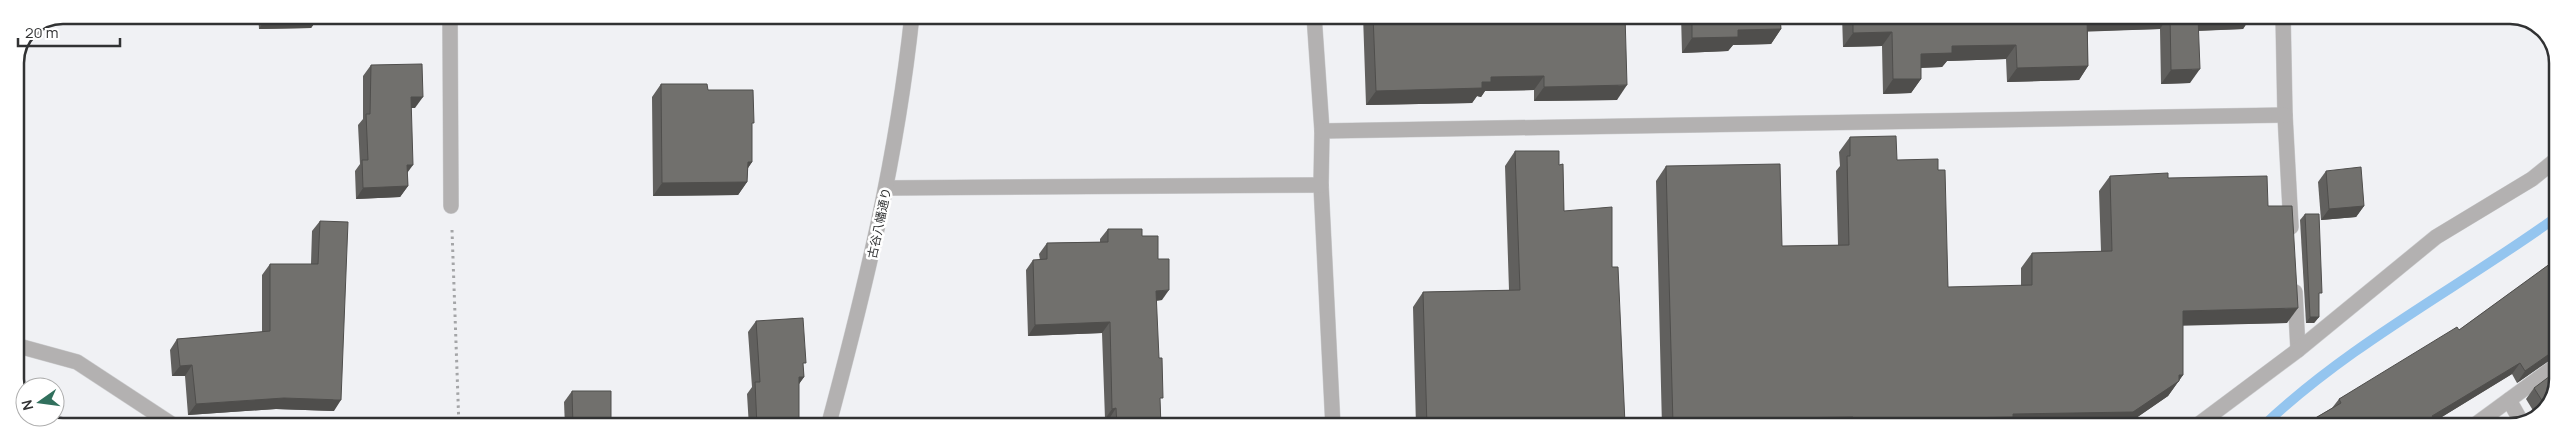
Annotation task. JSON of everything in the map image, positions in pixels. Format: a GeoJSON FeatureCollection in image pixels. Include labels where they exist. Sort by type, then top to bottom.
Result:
{"type":"FeatureCollection","features":[{"type":"Feature","properties":{"kind":"street"},"geometry":{"type":"LineString","coordinates":[[450,24],[451,206]]}},
{"type":"Feature","properties":{"kind":"street","name":"古谷八幡通り"},"geometry":{"type":"LineString","coordinates":[[830,418],[866,288],[904,91],[911,24]]}},
{"type":"Feature","properties":{"kind":"street"},"geometry":{"type":"LineString","coordinates":[[1315,24],[1322,131],[1321,185],[1333,418]]}},
{"type":"Feature","properties":{"kind":"street"},"geometry":{"type":"LineString","coordinates":[[2283,24],[2285,115],[2292,243]]}},
{"type":"Feature","properties":{"kind":"street"},"geometry":{"type":"LineString","coordinates":[[1322,131],[2285,115]]}},
{"type":"Feature","properties":{"kind":"street"},"geometry":{"type":"LineString","coordinates":[[2208,418],[2298,350],[2436,237],[2532,179],[2549,165]]}},
{"type":"Feature","properties":{"kind":"street"},"geometry":{"type":"LineString","coordinates":[[886,188],[1321,185]]}},
{"type":"Feature","properties":{"kind":"street"},"geometry":{"type":"LineString","coordinates":[[2294,282],[2298,350]]}},
{"type":"Feature","properties":{"kind":"street"},"geometry":{"type":"LineString","coordinates":[[24,347],[77,362],[161,418]]}},
{"type":"Feature","properties":{"kind":"street"},"geometry":{"type":"LineString","coordinates":[[2484,418],[2549,371]]}},
{"type":"Feature","properties":{"kind":"street"},"geometry":{"type":"LineString","coordinates":[[2509,400],[2519,417]]}},
{"type":"Feature","properties":{"kind":"path"},"geometry":{"type":"LineString","coordinates":[[451,206],[460,418]]}},
{"type":"Feature","properties":{"kind":"building"},"geometry":{"type":"Polygon","coordinates":[[[1373,24],[1625,24],[1627,85],[1544,87],[1544,76],[1491,77],[1491,82],[1482,82],[1482,88],[1376,91],[1373,24]]]}},
{"type":"Feature","properties":{"kind":"building"},"geometry":{"type":"Polygon","coordinates":[[[1692,24],[1781,24],[1781,29],[1738,30],[1738,37],[1692,38],[1692,24]]]}},
{"type":"Feature","properties":{"kind":"building"},"geometry":{"type":"Polygon","coordinates":[[[1853,24],[2087,24],[2088,66],[2017,68],[2016,45],[1952,46],[1952,53],[1921,54],[1921,79],[1893,79],[1892,32],[1853,33],[1853,24]]]}},
{"type":"Feature","properties":{"kind":"building"},"geometry":{"type":"Polygon","coordinates":[[[2170,24],[2198,24],[2200,69],[2171,70],[2170,24]]]}},
{"type":"Feature","properties":{"kind":"building"},"geometry":{"type":"Polygon","coordinates":[[[422,64],[423,97],[411,97],[413,165],[407,165],[408,186],[363,188],[362,160],[368,160],[366,114],[370,114],[371,65],[422,64]]]}},
{"type":"Feature","properties":{"kind":"building"},"geometry":{"type":"Polygon","coordinates":[[[661,84],[707,84],[708,90],[753,90],[752,162],[748,162],[747,182],[662,183],[661,84]]]}},
{"type":"Feature","properties":{"kind":"building"},"geometry":{"type":"Polygon","coordinates":[[[1896,136],[1897,160],[1938,159],[1938,170],[1945,170],[1948,287],[2032,285],[2032,253],[2112,251],[2110,176],[2168,173],[2168,178],[2267,176],[2268,206],[2292,206],[2298,308],[2183,311],[2183,375],[2179,375],[2179,381],[2133,412],[2013,414],[2013,417],[1960,418],[1673,418],[1666,166],[1780,164],[1782,246],[1849,245],[1847,156],[1850,156],[1850,137],[1896,136]]]}},
{"type":"Feature","properties":{"kind":"building"},"geometry":{"type":"Polygon","coordinates":[[[1515,151],[1559,151],[1559,165],[1563,164],[1564,211],[1612,207],[1612,267],[1618,267],[1625,418],[1427,418],[1423,292],[1520,290],[1515,151]]]}},
{"type":"Feature","properties":{"kind":"building"},"geometry":{"type":"Polygon","coordinates":[[[2361,167],[2364,206],[2329,209],[2326,171],[2361,167]]]}},
{"type":"Feature","properties":{"kind":"building"},"geometry":{"type":"Polygon","coordinates":[[[2305,214],[2319,214],[2322,293],[2319,293],[2319,317],[2310,317],[2305,214]]]}},
{"type":"Feature","properties":{"kind":"building"},"geometry":{"type":"Polygon","coordinates":[[[320,221],[348,222],[341,400],[284,398],[196,404],[192,365],[180,366],[177,339],[270,331],[270,264],[318,264],[320,221]]]}},
{"type":"Feature","properties":{"kind":"building"},"geometry":{"type":"Polygon","coordinates":[[[1108,229],[1142,229],[1142,236],[1158,236],[1158,259],[1169,259],[1169,290],[1156,291],[1159,358],[1162,358],[1163,398],[1160,398],[1161,418],[1117,418],[1116,408],[1112,409],[1110,322],[1035,325],[1033,260],[1047,259],[1047,243],[1108,242],[1108,229]]]}},
{"type":"Feature","properties":{"kind":"building"},"geometry":{"type":"Polygon","coordinates":[[[2549,265],[2549,354],[2525,371],[2520,363],[2432,416],[2433,418],[2315,418],[2341,403],[2339,399],[2457,327],[2459,330],[2549,265]]]}},
{"type":"Feature","properties":{"kind":"building"},"geometry":{"type":"Polygon","coordinates":[[[803,318],[806,363],[803,363],[804,377],[799,377],[799,418],[757,418],[755,382],[760,382],[756,321],[803,318]]]}},
{"type":"Feature","properties":{"kind":"building"},"geometry":{"type":"Polygon","coordinates":[[[2549,377],[2548,389],[2542,401],[2534,388],[2549,377]]]}},
{"type":"Feature","properties":{"kind":"building"},"geometry":{"type":"Polygon","coordinates":[[[572,391],[611,391],[611,418],[573,418],[572,391]]]}},
{"type":"Feature","properties":{"kind":"waterway"},"geometry":{"type":"LineString","coordinates":[[2272,418],[2296,397],[2368,342],[2549,222]]}}]}
